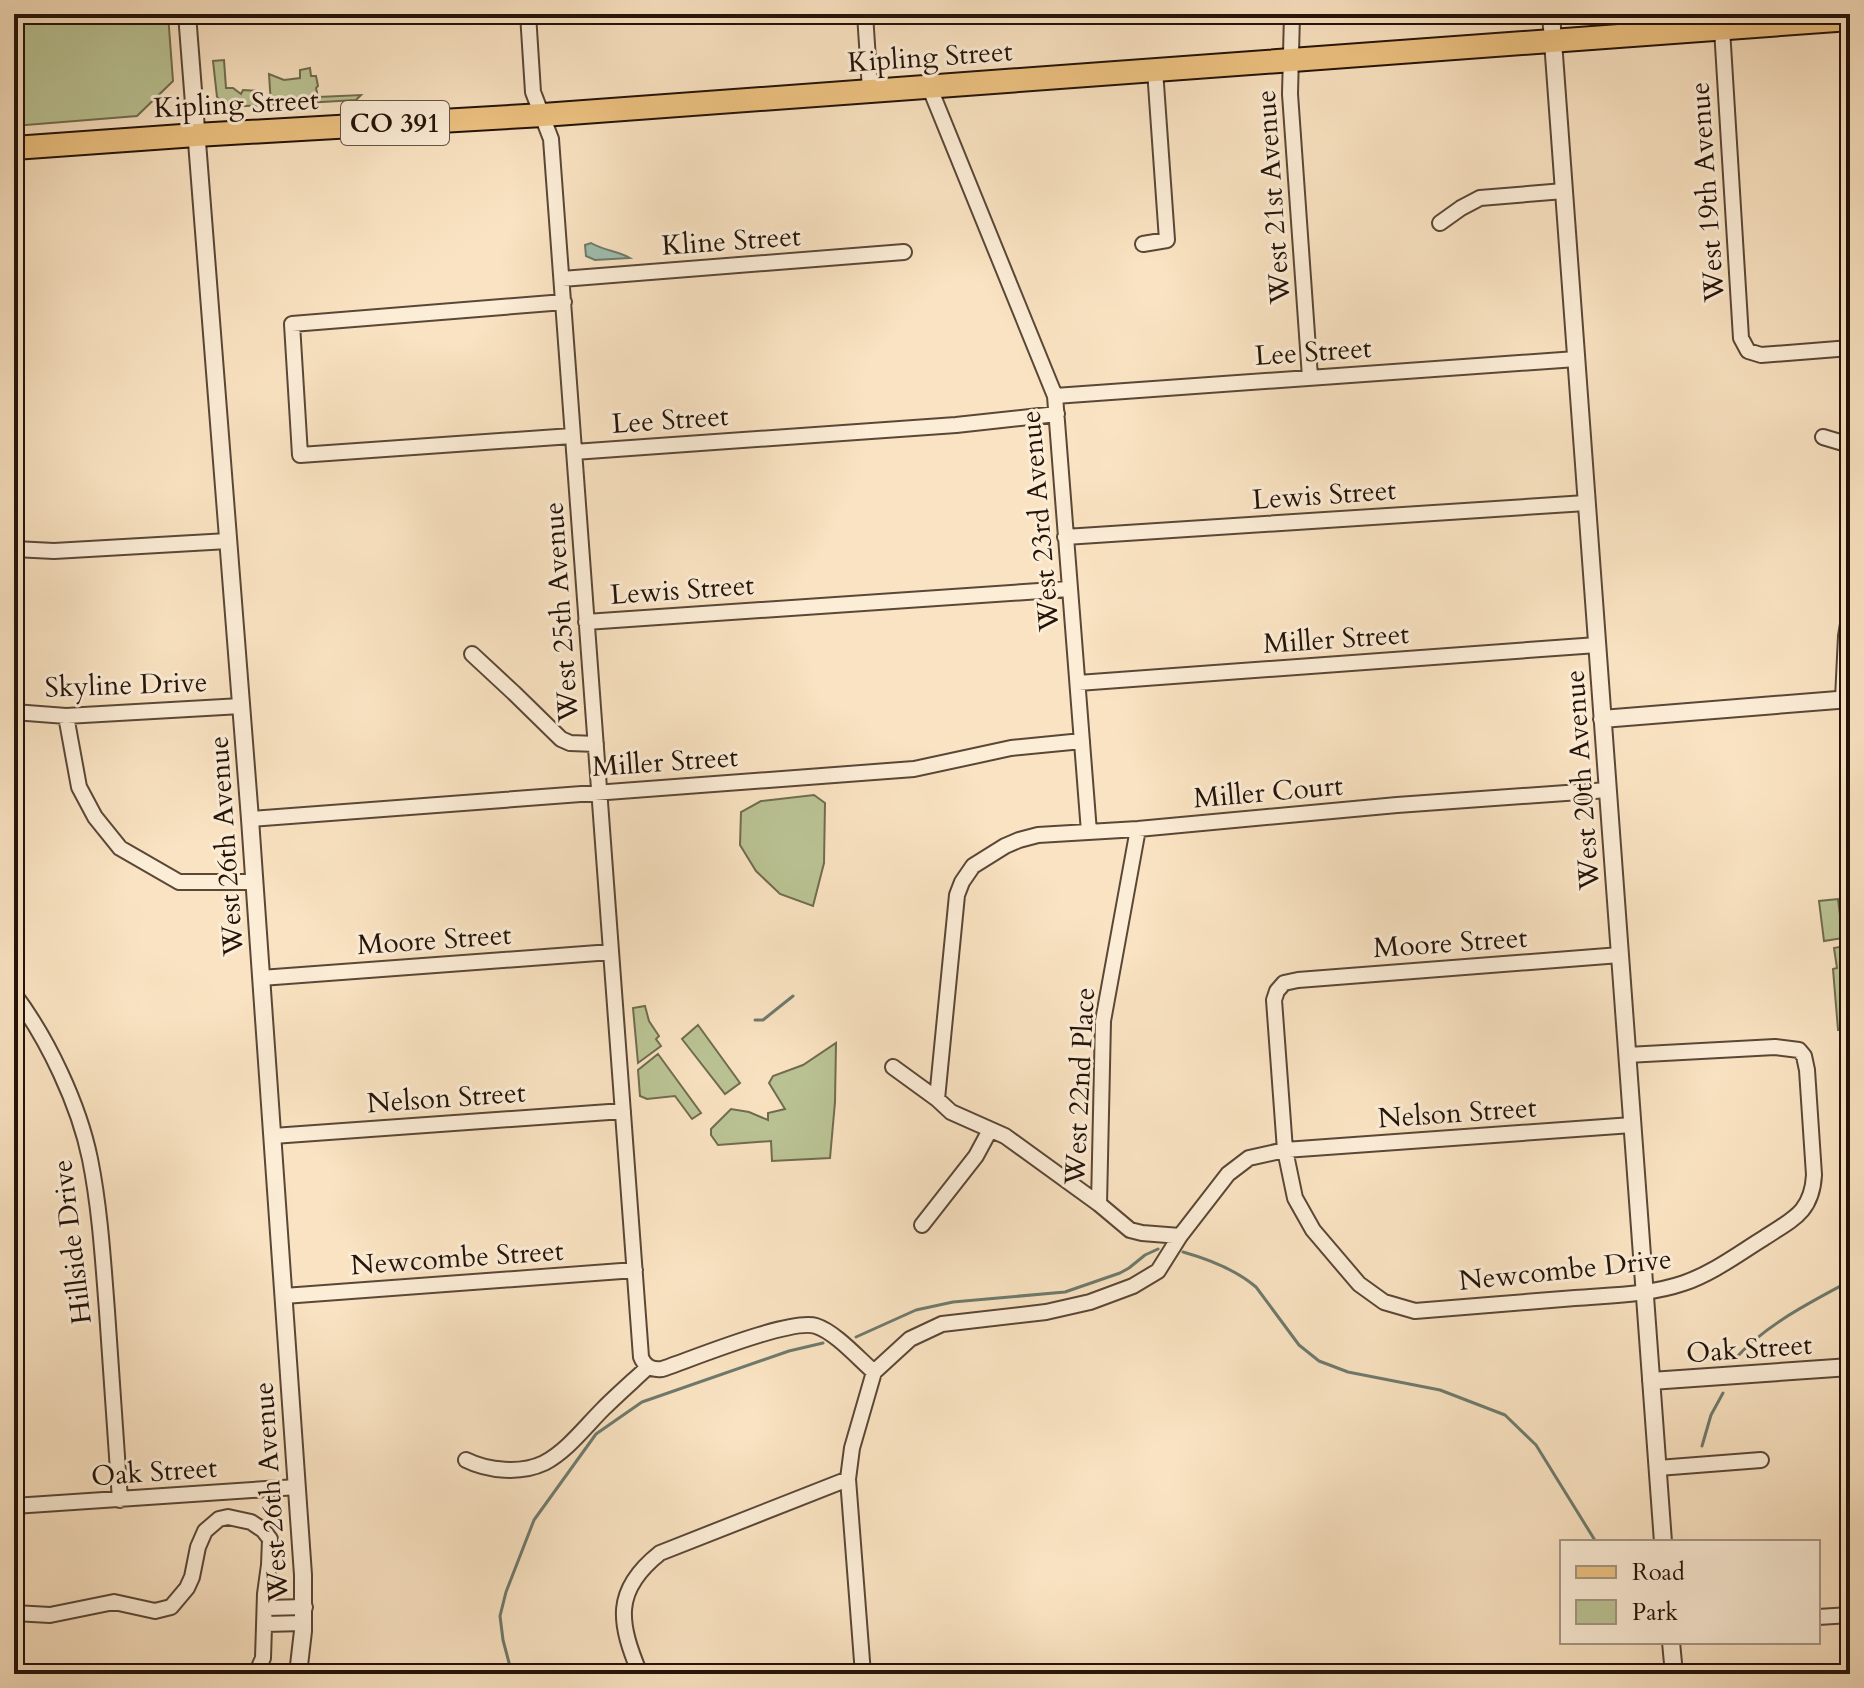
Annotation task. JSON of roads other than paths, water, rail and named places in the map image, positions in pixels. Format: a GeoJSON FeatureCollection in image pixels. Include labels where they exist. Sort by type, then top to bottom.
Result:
{"type":"FeatureCollection","features":[{"type":"Feature","properties":{"kind":"main road","name":"Kipling Street"},"geometry":{"type":"LineString","coordinates":[[14,148],[543,115],[1850,19]]}},
{"type":"Feature","properties":{"kind":"street","name":"West 26th Avenue"},"geometry":{"type":"LineString","coordinates":[[187,14],[255,882],[297,1487],[304,1615],[298,1674]]}},
{"type":"Feature","properties":{"kind":"street","name":"West 25th Avenue"},"geometry":{"type":"LineString","coordinates":[[528,14],[533,92],[551,139],[641,1352],[643,1362],[648,1367]]}},
{"type":"Feature","properties":{"kind":"street"},"geometry":{"type":"LineString","coordinates":[[865,14],[870,90]]}},
{"type":"Feature","properties":{"kind":"street","name":"West 21st Avenue"},"geometry":{"type":"LineString","coordinates":[[1292,14],[1291,108],[1310,377]]}},
{"type":"Feature","properties":{"kind":"street","name":"West 20th Avenue"},"geometry":{"type":"LineString","coordinates":[[1551,14],[1663,1540]]}},
{"type":"Feature","properties":{"kind":"street","name":"West 19th Avenue"},"geometry":{"type":"LineString","coordinates":[[1722,29],[1741,338],[1748,351],[1761,355],[1850,348]]}},
{"type":"Feature","properties":{"kind":"street"},"geometry":{"type":"LineString","coordinates":[[1143,244],[1167,240],[1155,70]]}},
{"type":"Feature","properties":{"kind":"street","name":"West 23rd Avenue"},"geometry":{"type":"LineString","coordinates":[[929,86],[1055,396],[1089,832]]}},
{"type":"Feature","properties":{"kind":"street"},"geometry":{"type":"LineString","coordinates":[[1440,223],[1480,198],[1564,191]]}},
{"type":"Feature","properties":{"kind":"street","name":"Kline Street"},"geometry":{"type":"LineString","coordinates":[[562,279],[904,252]]}},
{"type":"Feature","properties":{"kind":"street"},"geometry":{"type":"LineString","coordinates":[[564,302],[292,324],[295,382],[300,455],[572,436]]}},
{"type":"Feature","properties":{"kind":"street","name":"Lee Street"},"geometry":{"type":"LineString","coordinates":[[1055,396],[1576,359]]}},
{"type":"Feature","properties":{"kind":"street","name":"Lee Street"},"geometry":{"type":"LineString","coordinates":[[574,452],[956,425],[1057,414]]}},
{"type":"Feature","properties":{"kind":"street"},"geometry":{"type":"LineString","coordinates":[[1823,437],[1850,445]]}},
{"type":"Feature","properties":{"kind":"street","name":"Lewis Street"},"geometry":{"type":"LineString","coordinates":[[1065,537],[1586,503]]}},
{"type":"Feature","properties":{"kind":"street"},"geometry":{"type":"LineString","coordinates":[[14,549],[54,551],[228,541]]}},
{"type":"Feature","properties":{"kind":"street","name":"Lewis Street"},"geometry":{"type":"LineString","coordinates":[[586,622],[1069,589]]}},
{"type":"Feature","properties":{"kind":"street"},"geometry":{"type":"LineString","coordinates":[[1602,719],[1846,699],[1846,636],[1850,612]]}},
{"type":"Feature","properties":{"kind":"street","name":"Miller Street"},"geometry":{"type":"LineString","coordinates":[[1078,683],[1597,645]]}},
{"type":"Feature","properties":{"kind":"street"},"geometry":{"type":"LineString","coordinates":[[472,654],[561,739],[570,743],[596,744]]}},
{"type":"Feature","properties":{"kind":"street","name":"Skyline Drive"},"geometry":{"type":"LineString","coordinates":[[14,712],[66,716],[241,706]]}},
{"type":"Feature","properties":{"kind":"street"},"geometry":{"type":"LineString","coordinates":[[66,716],[79,787],[95,817],[120,848],[179,882],[255,882]]}},
{"type":"Feature","properties":{"kind":"street","name":"Miller Street"},"geometry":{"type":"LineString","coordinates":[[250,819],[914,769],[1011,748],[1082,741]]}},
{"type":"Feature","properties":{"kind":"street","name":"Miller Court"},"geometry":{"type":"LineString","coordinates":[[937,1099],[957,895],[973,866],[1005,846],[1038,835],[1608,790]]}},
{"type":"Feature","properties":{"kind":"street","name":"West 22nd Place"},"geometry":{"type":"LineString","coordinates":[[1099,1204],[1103,1021],[1138,829]]}},
{"type":"Feature","properties":{"kind":"street","name":"Moore Street"},"geometry":{"type":"LineString","coordinates":[[261,978],[611,952]]}},
{"type":"Feature","properties":{"kind":"street","name":"Moore Street"},"geometry":{"type":"LineString","coordinates":[[1284,983],[1620,955]]}},
{"type":"Feature","properties":{"kind":"street","name":"Newcombe Drive"},"geometry":{"type":"LineString","coordinates":[[1284,983],[1274,1000],[1285,1150],[1295,1198],[1313,1230],[1359,1284],[1384,1302],[1415,1311],[1644,1292],[1682,1283],[1705,1274],[1778,1229],[1808,1204],[1814,1175],[1807,1070],[1804,1056],[1799,1050],[1775,1047],[1627,1055]]}},
{"type":"Feature","properties":{"kind":"street","name":"Hillside Drive"},"geometry":{"type":"LineString","coordinates":[[15,999],[38,1029],[76,1110],[90,1156],[98,1205],[120,1500]]}},
{"type":"Feature","properties":{"kind":"street"},"geometry":{"type":"LineString","coordinates":[[893,1067],[951,1112],[1005,1136],[1130,1230],[1180,1236]]}},
{"type":"Feature","properties":{"kind":"street","name":"Nelson Street"},"geometry":{"type":"LineString","coordinates":[[273,1136],[623,1111]]}},
{"type":"Feature","properties":{"kind":"street","name":"Nelson Street"},"geometry":{"type":"LineString","coordinates":[[874,1372],[910,1339],[942,1324],[1046,1312],[1090,1302],[1133,1286],[1158,1271],[1180,1236],[1228,1174],[1249,1158],[1285,1150],[1632,1125]]}},
{"type":"Feature","properties":{"kind":"street"},"geometry":{"type":"LineString","coordinates":[[922,1225],[976,1156],[990,1130]]}},
{"type":"Feature","properties":{"kind":"street","name":"Newcombe Street"},"geometry":{"type":"LineString","coordinates":[[284,1296],[635,1270]]}},
{"type":"Feature","properties":{"kind":"street"},"geometry":{"type":"LineString","coordinates":[[466,1460],[479,1467],[500,1470],[544,1463],[562,1450],[648,1367],[662,1369],[785,1327],[808,1324],[819,1327],[874,1372],[852,1448],[848,1479],[863,1674]]}},
{"type":"Feature","properties":{"kind":"street","name":"Oak Street"},"geometry":{"type":"LineString","coordinates":[[1651,1381],[1850,1367]]}},
{"type":"Feature","properties":{"kind":"street"},"geometry":{"type":"LineString","coordinates":[[1658,1468],[1761,1460]]}},
{"type":"Feature","properties":{"kind":"street"},"geometry":{"type":"LineString","coordinates":[[640,1674],[629,1646],[623,1617],[625,1598],[646,1563],[660,1553],[848,1479]]}},
{"type":"Feature","properties":{"kind":"street","name":"Oak Street"},"geometry":{"type":"LineString","coordinates":[[14,1506],[297,1487]]}},
{"type":"Feature","properties":{"kind":"street"},"geometry":{"type":"LineString","coordinates":[[14,1613],[50,1615],[114,1602],[155,1611],[171,1607],[192,1577],[205,1531],[219,1519],[228,1517],[251,1522],[270,1539],[263,1658],[256,1674]]}},
{"type":"Feature","properties":{"kind":"street"},"geometry":{"type":"LineString","coordinates":[[266,1608],[304,1615]]}},
{"type":"Feature","properties":{"kind":"street"},"geometry":{"type":"LineString","coordinates":[[265,1624],[304,1615]]}},
{"type":"Feature","properties":{"kind":"street"},"geometry":{"type":"LineString","coordinates":[[1820,1617],[1850,1615]]}},
{"type":"Feature","properties":{"kind":"street"},"geometry":{"type":"LineString","coordinates":[[1671,1644],[1674,1674]]}},
{"type":"Feature","properties":{"kind":"waterway"},"geometry":{"type":"LineString","coordinates":[[755,1020],[763,1020],[793,996]]}},
{"type":"Feature","properties":{"kind":"waterway"},"geometry":{"type":"LineString","coordinates":[[856,1337],[916,1310],[953,1302],[1065,1292],[1120,1273],[1158,1249]]}},
{"type":"Feature","properties":{"kind":"waterway"},"geometry":{"type":"LineString","coordinates":[[1183,1252],[1240,1275],[1256,1287],[1299,1345],[1319,1361],[1348,1372],[1440,1390],[1505,1415],[1536,1445],[1595,1540]]}},
{"type":"Feature","properties":{"kind":"waterway"},"geometry":{"type":"LineString","coordinates":[[1734,1360],[1774,1325],[1850,1281]]}},
{"type":"Feature","properties":{"kind":"waterway"},"geometry":{"type":"LineString","coordinates":[[512,1674],[500,1616],[506,1592],[534,1520],[596,1434],[642,1402],[789,1351],[823,1343]]}},
{"type":"Feature","properties":{"kind":"waterway"},"geometry":{"type":"LineString","coordinates":[[1702,1446],[1711,1415],[1723,1393]]}}]}
